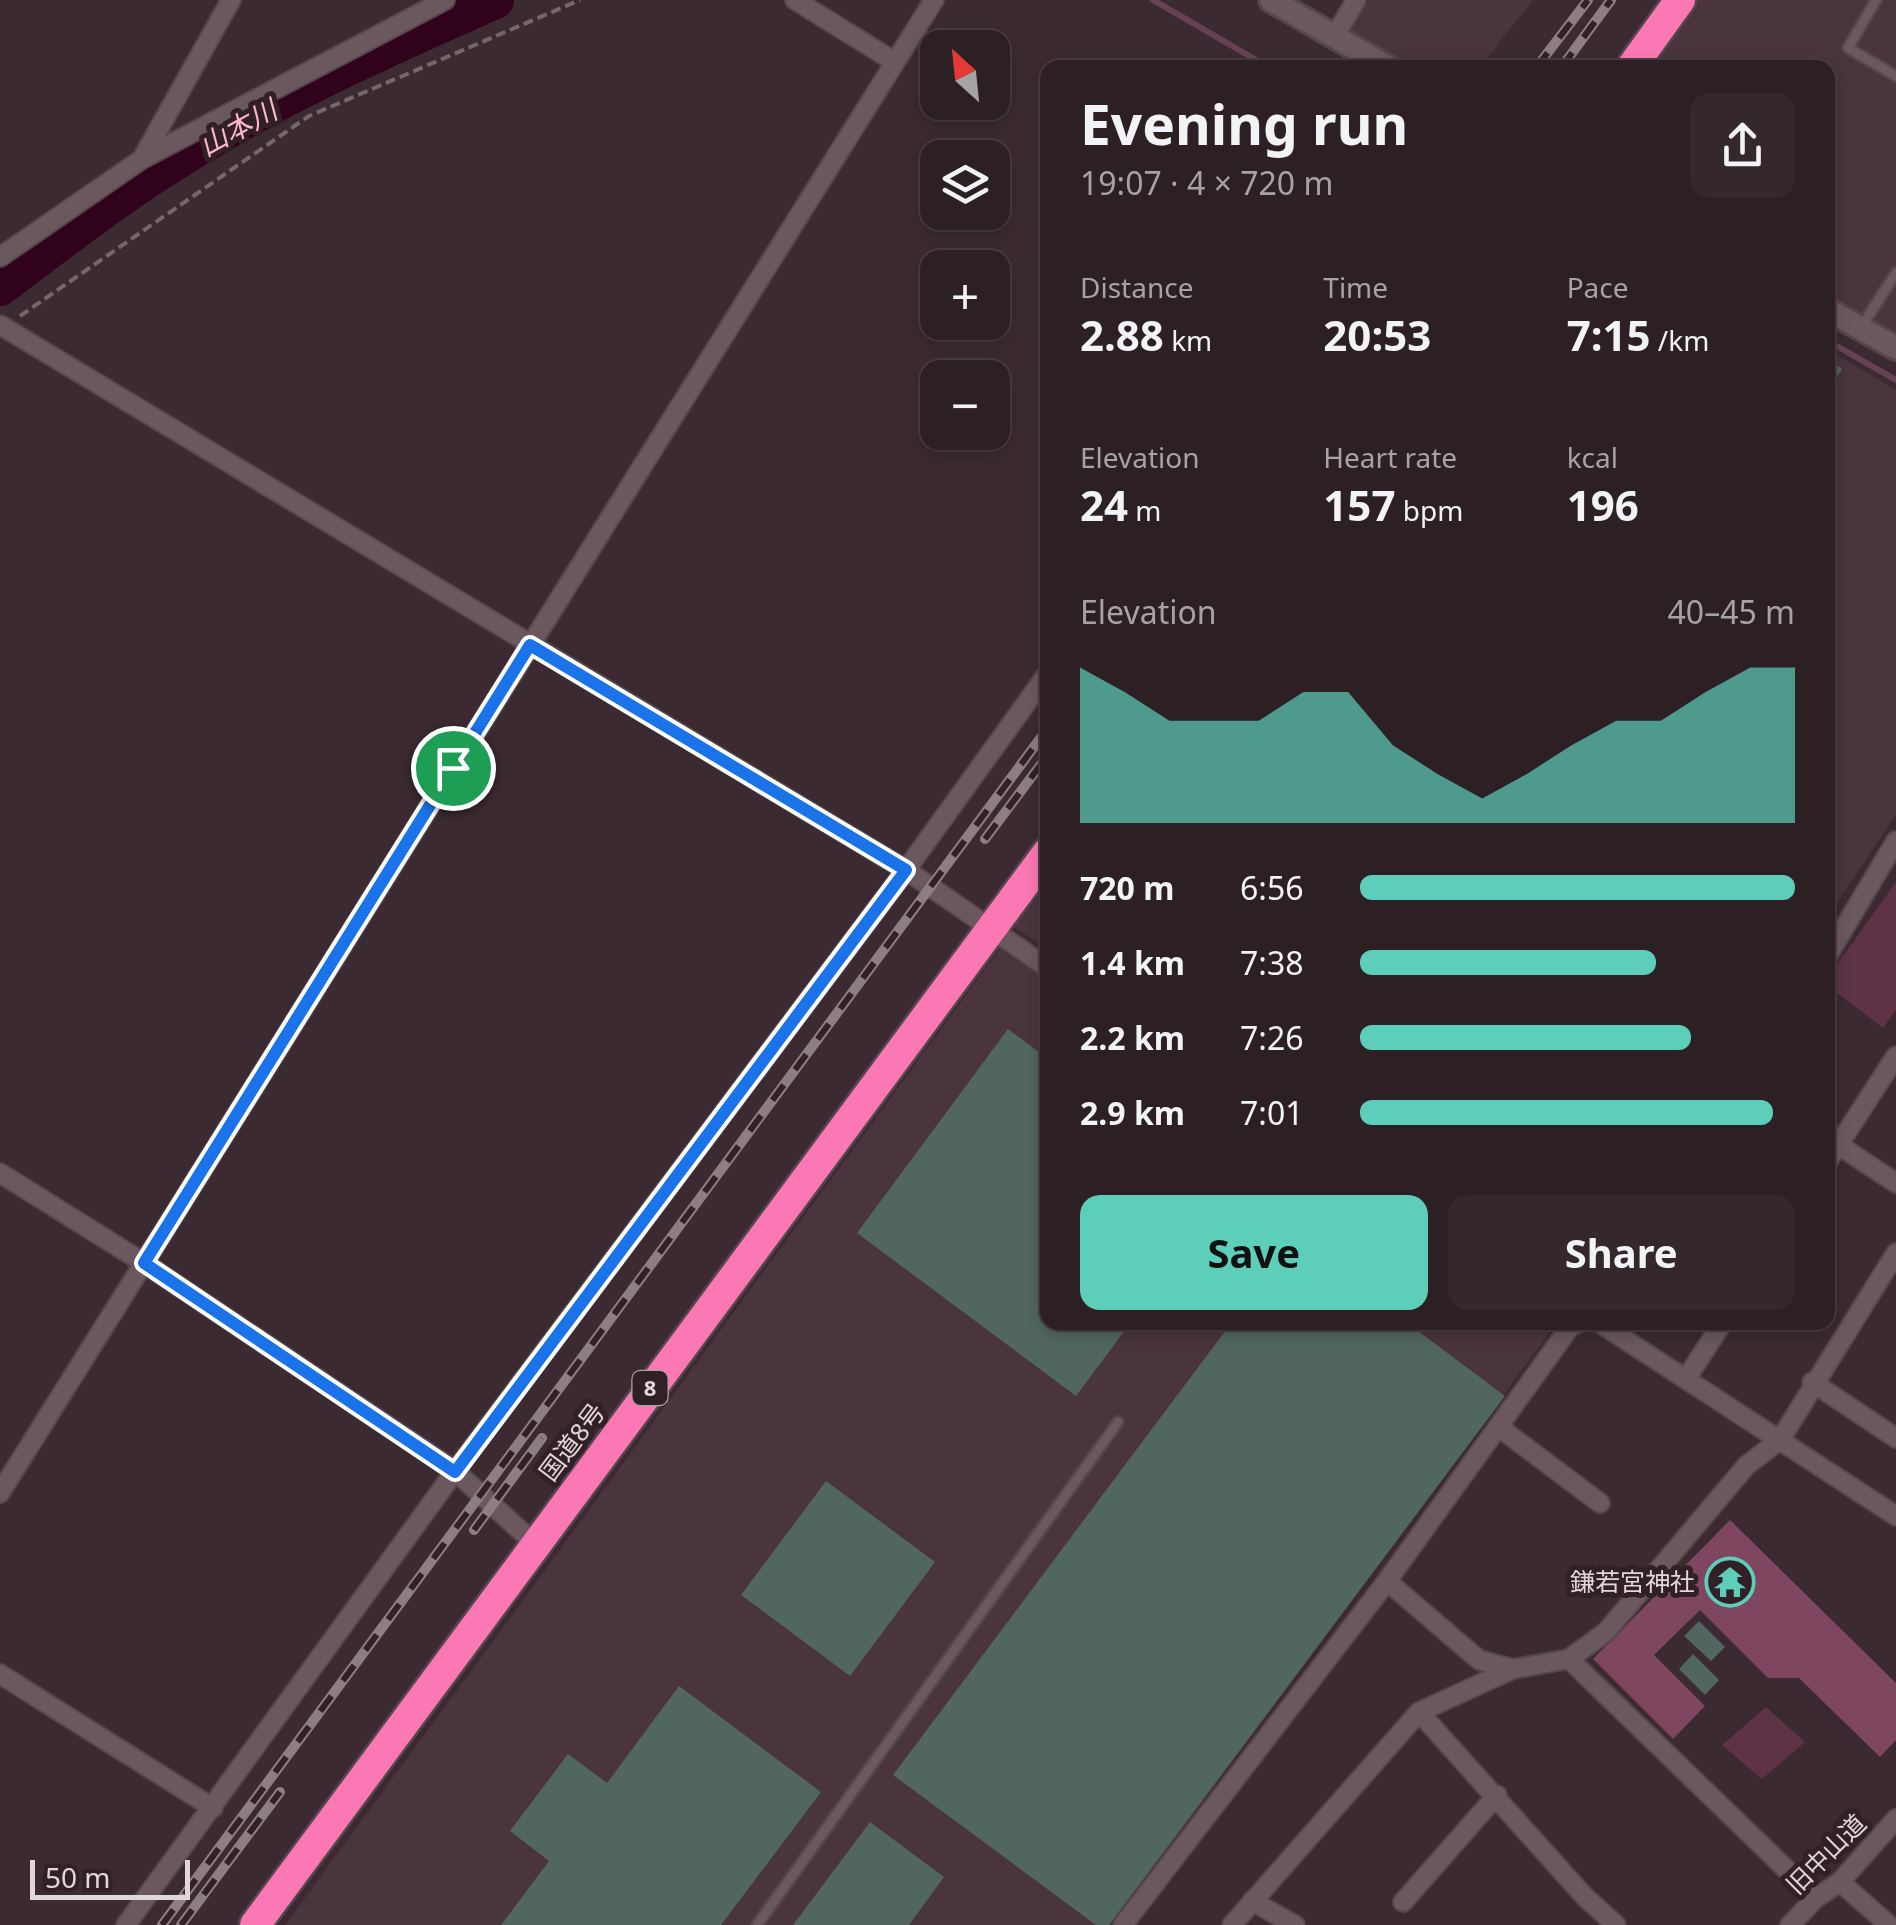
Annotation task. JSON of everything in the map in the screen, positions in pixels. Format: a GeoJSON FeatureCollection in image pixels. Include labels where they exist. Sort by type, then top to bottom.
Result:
{"type":"FeatureCollection","features":[{"type":"Feature","properties":{"kind":"highway"},"geometry":{"type":"LineString","coordinates":[[1636,60],[1680,0]]}},
{"type":"Feature","properties":{"kind":"highway","name":"国道8号"},"geometry":{"type":"LineString","coordinates":[[254,1925],[1040,863]]}},
{"type":"Feature","properties":{"kind":"street"},"geometry":{"type":"LineString","coordinates":[[142,159],[231,0]]}},
{"type":"Feature","properties":{"kind":"street"},"geometry":{"type":"LineString","coordinates":[[0,257],[142,159],[444,0]]}},
{"type":"Feature","properties":{"kind":"street"},"geometry":{"type":"LineString","coordinates":[[795,0],[895,62]]}},
{"type":"Feature","properties":{"kind":"street"},"geometry":{"type":"LineString","coordinates":[[0,1493],[934,0]]}},
{"type":"Feature","properties":{"kind":"street"},"geometry":{"type":"LineString","coordinates":[[1271,0],[1376,60]]}},
{"type":"Feature","properties":{"kind":"street"},"geometry":{"type":"LineString","coordinates":[[1335,36],[1356,0]]}},
{"type":"Feature","properties":{"kind":"street"},"geometry":{"type":"LineString","coordinates":[[1835,314],[1894,342]]}},
{"type":"Feature","properties":{"kind":"street"},"geometry":{"type":"LineString","coordinates":[[2,326],[906,870],[1040,963]]}},
{"type":"Feature","properties":{"kind":"street"},"geometry":{"type":"LineString","coordinates":[[126,1925],[455,1472],[906,870],[1040,684]]}},
{"type":"Feature","properties":{"kind":"street"},"geometry":{"type":"LineString","coordinates":[[1835,943],[1896,841]]}},
{"type":"Feature","properties":{"kind":"street"},"geometry":{"type":"LineString","coordinates":[[1835,1138],[1896,1056]]}},
{"type":"Feature","properties":{"kind":"street"},"geometry":{"type":"LineString","coordinates":[[1835,1142],[1896,1182]]}},
{"type":"Feature","properties":{"kind":"street"},"geometry":{"type":"LineString","coordinates":[[0,1173],[144,1263],[455,1472],[534,1543]]}},
{"type":"Feature","properties":{"kind":"street"},"geometry":{"type":"LineString","coordinates":[[1232,1925],[1419,1712],[1513,1669],[1569,1659],[1606,1632],[1747,1466],[1780,1440],[1812,1382],[1896,1252]]}},
{"type":"Feature","properties":{"kind":"street"},"geometry":{"type":"LineString","coordinates":[[1124,1925],[1387,1581],[1568,1330]]}},
{"type":"Feature","properties":{"kind":"street"},"geometry":{"type":"LineString","coordinates":[[1610,1330],[1896,1516]]}},
{"type":"Feature","properties":{"kind":"street"},"geometry":{"type":"LineString","coordinates":[[1686,1379],[1718,1330]]}},
{"type":"Feature","properties":{"kind":"street"},"geometry":{"type":"LineString","coordinates":[[1812,1382],[1896,1438]]}},
{"type":"Feature","properties":{"kind":"street"},"geometry":{"type":"LineString","coordinates":[[1500,1428],[1600,1503]]}},
{"type":"Feature","properties":{"kind":"street"},"geometry":{"type":"LineString","coordinates":[[1387,1581],[1479,1660],[1513,1669]]}},
{"type":"Feature","properties":{"kind":"street"},"geometry":{"type":"LineString","coordinates":[[1569,1659],[1816,1898]]}},
{"type":"Feature","properties":{"kind":"street"},"geometry":{"type":"LineString","coordinates":[[0,1674],[213,1808]]}},
{"type":"Feature","properties":{"kind":"street"},"geometry":{"type":"LineString","coordinates":[[1419,1712],[1585,1896],[1616,1925]]}},
{"type":"Feature","properties":{"kind":"street"},"geometry":{"type":"LineString","coordinates":[[1402,1902],[1497,1795]]}},
{"type":"Feature","properties":{"kind":"street","name":"旧中山道"},"geometry":{"type":"LineString","coordinates":[[1790,1925],[1816,1898],[1840,1882],[1896,1819]]}},
{"type":"Feature","properties":{"kind":"street"},"geometry":{"type":"LineString","coordinates":[[1840,1882],[1889,1925]]}},
{"type":"Feature","properties":{"kind":"street"},"geometry":{"type":"LineString","coordinates":[[1252,1901],[1295,1925]]}},
{"type":"Feature","properties":{"kind":"lane"},"geometry":{"type":"LineString","coordinates":[[1876,0],[1848,48],[1896,76]]}},
{"type":"Feature","properties":{"kind":"lane"},"geometry":{"type":"LineString","coordinates":[[1861,328],[1896,272]]}},
{"type":"Feature","properties":{"kind":"lane"},"geometry":{"type":"LineString","coordinates":[[757,1925],[1118,1422]]}},
{"type":"Feature","properties":{"kind":"path"},"geometry":{"type":"LineString","coordinates":[[2,326],[309,116],[580,0]]}},
{"type":"Feature","properties":{"kind":"shaded area"},"geometry":{"type":"Polygon","coordinates":[[[1366,0],[1533,0],[1486,60],[1397,60],[1347,32],[1366,0]]]}},
{"type":"Feature","properties":{"kind":"shaded area"},"geometry":{"type":"Polygon","coordinates":[[[1695,0],[1896,0],[1896,334],[1835,301],[1835,60],[1649,60],[1695,0]]]}},
{"type":"Feature","properties":{"kind":"shaded area"},"geometry":{"type":"Polygon","coordinates":[[[1835,354],[1896,390],[1896,815],[1835,906],[1835,354]]]}},
{"type":"Feature","properties":{"kind":"shaded area"},"geometry":{"type":"Polygon","coordinates":[[[1040,880],[1040,944],[1008,923],[1040,880]]]}},
{"type":"Feature","properties":{"kind":"shaded area"},"geometry":{"type":"Polygon","coordinates":[[[1896,882],[1896,1010],[1883,1028],[1835,991],[1835,967],[1896,882]]]}},
{"type":"Feature","properties":{"kind":"shaded area"},"geometry":{"type":"Polygon","coordinates":[[[1001,947],[1040,973],[1040,1330],[1552,1330],[1112,1925],[285,1925],[1001,947]]]}},
{"type":"Feature","properties":{"kind":"shaded area"},"geometry":{"type":"Polygon","coordinates":[[[1730,1520],[1896,1683],[1896,1740],[1880,1757],[1799,1678],[1768,1678],[1700,1610],[1654,1655],[1705,1706],[1673,1739],[1593,1659],[1730,1520]]]}},
{"type":"Feature","properties":{"kind":"shaded area"},"geometry":{"type":"Polygon","coordinates":[[[1766,1707],[1805,1742],[1762,1779],[1722,1745],[1766,1707]]]}},
{"type":"Feature","properties":{"kind":"building"},"geometry":{"type":"Polygon","coordinates":[[[1008,1029],[1040,1053],[1040,1330],[1125,1330],[1076,1396],[857,1233],[1008,1029]]]}},
{"type":"Feature","properties":{"kind":"building"},"geometry":{"type":"Polygon","coordinates":[[[1226,1330],[1417,1330],[1505,1396],[1109,1925],[1096,1925],[893,1775],[1226,1330]]]}},
{"type":"Feature","properties":{"kind":"building"},"geometry":{"type":"Polygon","coordinates":[[[826,1481],[935,1562],[850,1676],[741,1595],[826,1481]]]}},
{"type":"Feature","properties":{"kind":"building"},"geometry":{"type":"Polygon","coordinates":[[[1699,1621],[1725,1647],[1711,1661],[1684,1636],[1699,1621]]]}},
{"type":"Feature","properties":{"kind":"building"},"geometry":{"type":"Polygon","coordinates":[[[1693,1654],[1719,1680],[1705,1695],[1679,1669],[1693,1654]]]}},
{"type":"Feature","properties":{"kind":"building"},"geometry":{"type":"Polygon","coordinates":[[[679,1686],[821,1792],[721,1925],[501,1925],[549,1861],[510,1831],[568,1754],[607,1783],[679,1686]]]}},
{"type":"Feature","properties":{"kind":"building"},"geometry":{"type":"Polygon","coordinates":[[[870,1822],[944,1877],[909,1925],[793,1925],[870,1822]]]}},
{"type":"Feature","properties":{"kind":"waterway","name":"山本川"},"geometry":{"type":"LineString","coordinates":[[0,287],[189,152],[362,60],[495,0]]}},
{"type":"Feature","properties":{"kind":"waterway"},"geometry":{"type":"LineString","coordinates":[[1153,0],[1256,60]]}},
{"type":"Feature","properties":{"kind":"waterway"},"geometry":{"type":"LineString","coordinates":[[1835,345],[1896,380]]}},
{"type":"Feature","properties":{"kind":"railway"},"geometry":{"type":"LineString","coordinates":[[1542,60],[1588,0]]}},
{"type":"Feature","properties":{"kind":"railway"},"geometry":{"type":"LineString","coordinates":[[1567,60],[1611,0]]}},
{"type":"Feature","properties":{"kind":"railway"},"geometry":{"type":"LineString","coordinates":[[162,1925],[1040,739]]}},
{"type":"Feature","properties":{"kind":"railway"},"geometry":{"type":"LineString","coordinates":[[985,839],[1040,766]]}},
{"type":"Feature","properties":{"kind":"railway"},"geometry":{"type":"LineString","coordinates":[[474,1530],[542,1438]]}},
{"type":"Feature","properties":{"kind":"railway"},"geometry":{"type":"LineString","coordinates":[[181,1925],[280,1792]]}},
{"type":"Feature","properties":{"kind":"place","name":"鎌若宮神社"},"geometry":{"type":"Point","coordinates":[1730,1582]}},
{"type":"Feature","properties":{"kind":"route"},"geometry":{"type":"LineString","coordinates":[[530,645],[906,870],[455,1472],[144,1263],[453,768],[530,645]]}}]}
